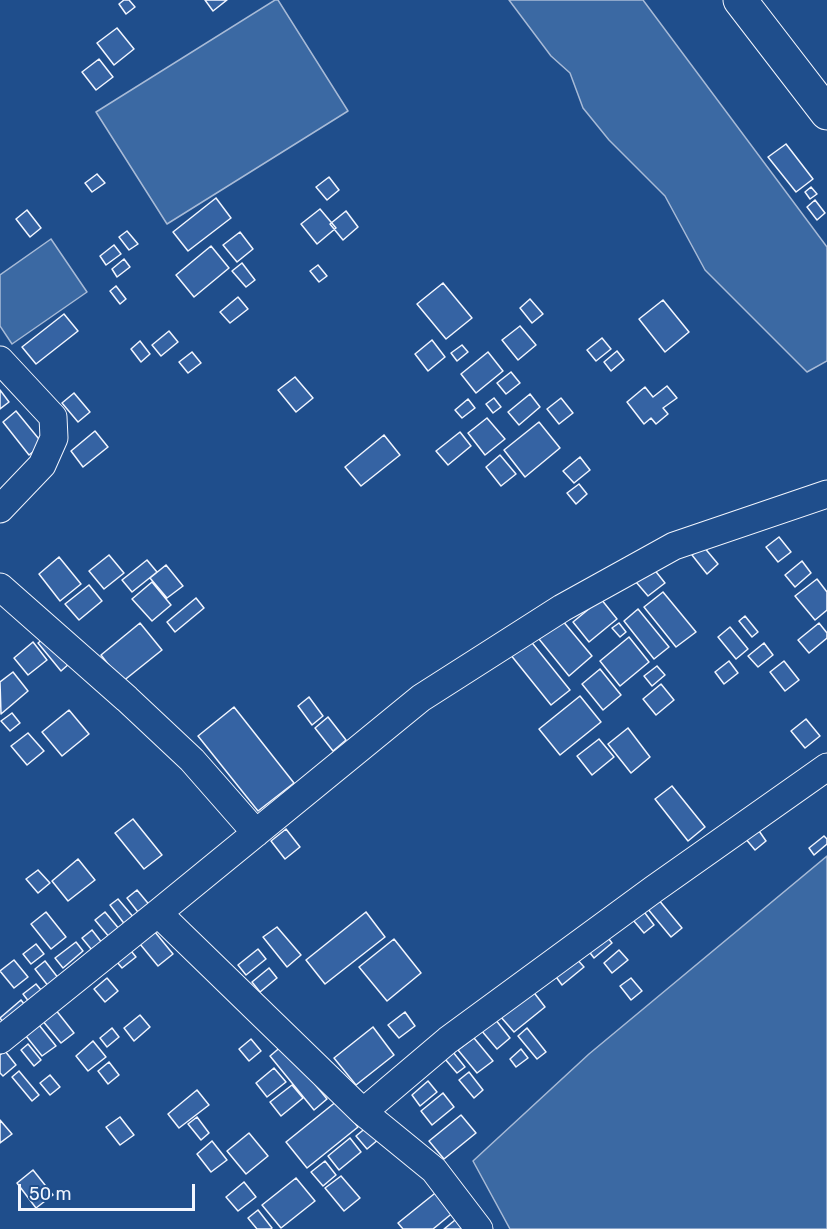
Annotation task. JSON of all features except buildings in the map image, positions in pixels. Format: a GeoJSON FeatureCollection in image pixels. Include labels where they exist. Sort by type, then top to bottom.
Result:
{"type":"FeatureCollection","features":[{"type":"Feature","properties":{"kind":"main road"},"geometry":{"type":"LineString","coordinates":[[740,0],[827,112]]}},
{"type":"Feature","properties":{"kind":"street"},"geometry":{"type":"LineString","coordinates":[[0,360],[53,417],[54,438],[42,465],[0,509]]}},
{"type":"Feature","properties":{"kind":"street"},"geometry":{"type":"LineString","coordinates":[[0,1040],[421,698],[562,608],[674,546],[827,494]]}},
{"type":"Feature","properties":{"kind":"street"},"geometry":{"type":"LineString","coordinates":[[0,586],[192,760],[256,833]]}},
{"type":"Feature","properties":{"kind":"street"},"geometry":{"type":"LineString","coordinates":[[363,1112],[448,1040],[654,889],[827,767]]}},
{"type":"Feature","properties":{"kind":"street"},"geometry":{"type":"LineString","coordinates":[[158,913],[363,1112],[434,1170],[479,1229]]}},
{"type":"Feature","properties":{"kind":"water"},"geometry":{"type":"Polygon","coordinates":[[[278,0],[348,111],[167,224],[96,112],[278,0]]]}},
{"type":"Feature","properties":{"kind":"water"},"geometry":{"type":"Polygon","coordinates":[[[509,0],[643,0],[827,247],[827,361],[807,372],[705,270],[665,196],[609,140],[583,108],[570,73],[551,56],[509,0]]]}},
{"type":"Feature","properties":{"kind":"water"},"geometry":{"type":"Polygon","coordinates":[[[51,239],[87,292],[12,344],[0,326],[0,275],[51,239]]]}},
{"type":"Feature","properties":{"kind":"water"},"geometry":{"type":"Polygon","coordinates":[[[827,856],[827,1229],[510,1229],[473,1161],[589,1054],[827,856]]]}}]}
